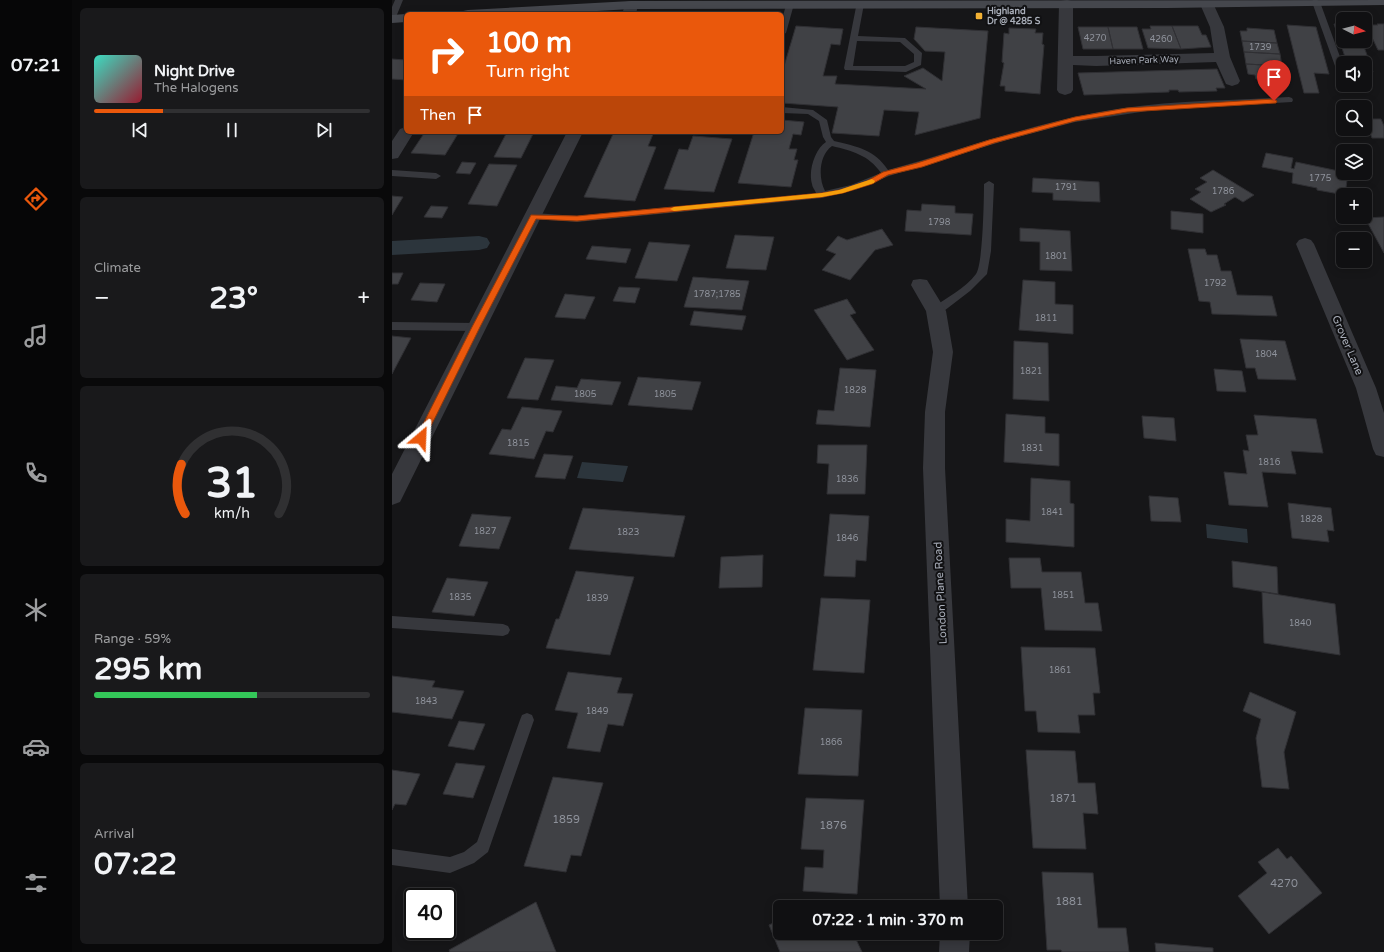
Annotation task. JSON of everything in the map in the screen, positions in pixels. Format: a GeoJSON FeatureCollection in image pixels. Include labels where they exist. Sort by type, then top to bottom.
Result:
{"type":"FeatureCollection","features":[{"type":"Feature","properties":{"kind":"main road"},"geometry":{"type":"LineString","coordinates":[[507,12],[631,6],[790,4],[1011,2],[1066,4],[1151,2],[1207,4],[1384,1]]}},
{"type":"Feature","properties":{"kind":"main road"},"geometry":{"type":"LineString","coordinates":[[392,18],[404,18]]}},
{"type":"Feature","properties":{"kind":"street"},"geometry":{"type":"LineString","coordinates":[[1065,90],[1066,4]]}},
{"type":"Feature","properties":{"kind":"street"},"geometry":{"type":"LineString","coordinates":[[1207,4],[1218,27],[1222,57],[1232,81]]}},
{"type":"Feature","properties":{"kind":"street","name":"Haven Park Way"},"geometry":{"type":"LineString","coordinates":[[1066,60],[1096,61],[1222,57]]}},
{"type":"Feature","properties":{"kind":"street"},"geometry":{"type":"LineString","coordinates":[[392,154],[405,134]]}},
{"type":"Feature","properties":{"kind":"street"},"geometry":{"type":"LineString","coordinates":[[392,496],[574,134]]}},
{"type":"Feature","properties":{"kind":"street","name":"Grover Lane"},"geometry":{"type":"LineString","coordinates":[[1305,244],[1366,388],[1384,449]]}},
{"type":"Feature","properties":{"kind":"street","name":"London Plane Road"},"geometry":{"type":"LineString","coordinates":[[920,285],[936,311],[943,352],[935,412],[934,468],[954,900]]}},
{"type":"Feature","properties":{"kind":"street"},"geometry":{"type":"LineString","coordinates":[[954,952],[955,940]]}},
{"type":"Feature","properties":{"kind":"lane"},"geometry":{"type":"LineString","coordinates":[[392,18],[399,0]]}},
{"type":"Feature","properties":{"kind":"lane"},"geometry":{"type":"LineString","coordinates":[[1316,2],[1336,58]]}},
{"type":"Feature","properties":{"kind":"lane"},"geometry":{"type":"LineString","coordinates":[[784,26],[790,4]]}},
{"type":"Feature","properties":{"kind":"lane"},"geometry":{"type":"LineString","coordinates":[[853,38],[902,40],[918,53],[918,63],[906,69],[848,68],[853,38],[860,4]]}},
{"type":"Feature","properties":{"kind":"lane"},"geometry":{"type":"LineString","coordinates":[[534,216],[577,219],[822,195],[840,192],[869,183],[886,174],[920,165],[991,142],[1075,119],[1127,110],[1289,100]]}},
{"type":"Feature","properties":{"kind":"lane"},"geometry":{"type":"LineString","coordinates":[[784,110],[810,112],[823,120],[827,137],[832,143],[862,150],[878,162],[886,174]]}},
{"type":"Feature","properties":{"kind":"lane"},"geometry":{"type":"LineString","coordinates":[[822,195],[816,183],[817,164],[822,148],[832,143]]}},
{"type":"Feature","properties":{"kind":"lane"},"geometry":{"type":"LineString","coordinates":[[392,173],[436,176]]}},
{"type":"Feature","properties":{"kind":"lane"},"geometry":{"type":"LineString","coordinates":[[936,311],[966,289],[982,274],[986,251],[989,184]]}},
{"type":"Feature","properties":{"kind":"lane"},"geometry":{"type":"LineString","coordinates":[[392,326],[476,327]]}},
{"type":"Feature","properties":{"kind":"lane"},"geometry":{"type":"LineString","coordinates":[[392,622],[503,630]]}},
{"type":"Feature","properties":{"kind":"lane"},"geometry":{"type":"LineString","coordinates":[[392,857],[450,865],[469,858],[483,847],[527,720]]}},
{"type":"Feature","properties":{"kind":"shaded area"},"geometry":{"type":"Polygon","coordinates":[[[582,462],[628,466],[623,482],[577,478],[582,462]]]}},
{"type":"Feature","properties":{"kind":"shaded area"},"geometry":{"type":"Polygon","coordinates":[[[1206,524],[1247,529],[1248,543],[1207,538],[1206,524]]]}},
{"type":"Feature","properties":{"kind":"building"},"geometry":{"type":"Polygon","coordinates":[[[1377,24],[1384,24],[1384,50],[1378,50],[1372,38],[1372,25],[1378,25],[1377,24]]]}},
{"type":"Feature","properties":{"kind":"building"},"geometry":{"type":"Polygon","coordinates":[[[1287,25],[1316,27],[1329,74],[1314,73],[1319,93],[1304,93],[1287,25]]]}},
{"type":"Feature","properties":{"kind":"building"},"geometry":{"type":"Polygon","coordinates":[[[796,26],[843,29],[840,45],[831,44],[823,76],[837,76],[835,84],[926,89],[904,76],[923,68],[942,81],[945,52],[925,51],[914,39],[916,27],[988,31],[980,118],[915,135],[919,112],[884,110],[879,136],[832,133],[838,107],[784,103],[784,66],[796,26]]]}},
{"type":"Feature","properties":{"kind":"building"},"geometry":{"type":"Polygon","coordinates":[[[1150,26],[1172,26],[1181,49],[1148,48],[1142,29],[1151,29],[1150,26]]]}},
{"type":"Feature","properties":{"kind":"building"},"geometry":{"type":"Polygon","coordinates":[[[1172,26],[1198,26],[1202,35],[1206,35],[1211,47],[1181,49],[1172,26]]]}},
{"type":"Feature","properties":{"kind":"building"},"geometry":{"type":"Polygon","coordinates":[[[1078,27],[1108,27],[1113,49],[1083,49],[1078,27]]]}},
{"type":"Feature","properties":{"kind":"building"},"geometry":{"type":"Polygon","coordinates":[[[1108,27],[1137,27],[1143,49],[1113,49],[1108,27]]]}},
{"type":"Feature","properties":{"kind":"building"},"geometry":{"type":"Polygon","coordinates":[[[1009,28],[1036,29],[1035,33],[1043,33],[1042,44],[1044,45],[1040,94],[1005,91],[1005,86],[1000,86],[1004,63],[1002,62],[1004,33],[1009,34],[1009,28]]]}},
{"type":"Feature","properties":{"kind":"building"},"geometry":{"type":"Polygon","coordinates":[[[1247,28],[1274,30],[1277,43],[1242,41],[1240,31],[1247,31],[1247,28]]]}},
{"type":"Feature","properties":{"kind":"building"},"geometry":{"type":"Polygon","coordinates":[[[1242,41],[1277,43],[1280,54],[1244,52],[1242,41]]]}},
{"type":"Feature","properties":{"kind":"building"},"geometry":{"type":"Polygon","coordinates":[[[1342,48],[1364,48],[1367,56],[1345,56],[1342,48]]]}},
{"type":"Feature","properties":{"kind":"building"},"geometry":{"type":"Polygon","coordinates":[[[1244,52],[1280,54],[1282,66],[1246,64],[1244,52]]]}},
{"type":"Feature","properties":{"kind":"building"},"geometry":{"type":"Polygon","coordinates":[[[392,59],[404,60],[404,80],[392,79],[392,59]]]}},
{"type":"Feature","properties":{"kind":"building"},"geometry":{"type":"Polygon","coordinates":[[[1246,64],[1282,66],[1285,80],[1256,79],[1255,75],[1248,74],[1246,64]]]}},
{"type":"Feature","properties":{"kind":"building"},"geometry":{"type":"Polygon","coordinates":[[[1217,69],[1225,88],[1216,88],[1217,91],[1179,92],[1178,90],[1169,90],[1169,92],[1084,95],[1078,73],[1217,69]]]}},
{"type":"Feature","properties":{"kind":"building"},"geometry":{"type":"Polygon","coordinates":[[[1372,119],[1381,119],[1384,126],[1384,138],[1372,138],[1372,119]]]}},
{"type":"Feature","properties":{"kind":"building"},"geometry":{"type":"Polygon","coordinates":[[[784,120],[804,122],[801,135],[793,134],[789,149],[797,149],[794,160],[798,160],[791,187],[738,183],[753,134],[784,134],[784,120]]]}},
{"type":"Feature","properties":{"kind":"building"},"geometry":{"type":"Polygon","coordinates":[[[424,134],[458,134],[445,155],[411,153],[424,134]]]}},
{"type":"Feature","properties":{"kind":"building"},"geometry":{"type":"Polygon","coordinates":[[[506,134],[533,134],[521,158],[494,157],[506,134]]]}},
{"type":"Feature","properties":{"kind":"building"},"geometry":{"type":"Polygon","coordinates":[[[613,134],[653,134],[648,146],[656,147],[635,201],[584,197],[613,134]]]}},
{"type":"Feature","properties":{"kind":"building"},"geometry":{"type":"Polygon","coordinates":[[[693,136],[732,139],[714,192],[664,189],[679,149],[688,150],[693,136]]]}},
{"type":"Feature","properties":{"kind":"building"},"geometry":{"type":"Polygon","coordinates":[[[1266,153],[1293,158],[1291,168],[1294,169],[1296,162],[1336,170],[1336,180],[1347,180],[1346,188],[1336,188],[1336,193],[1317,190],[1317,188],[1292,183],[1293,173],[1262,167],[1266,153]]]}},
{"type":"Feature","properties":{"kind":"building"},"geometry":{"type":"Polygon","coordinates":[[[462,162],[476,163],[470,174],[456,173],[462,162]]]}},
{"type":"Feature","properties":{"kind":"building"},"geometry":{"type":"Polygon","coordinates":[[[489,164],[517,165],[497,206],[468,204],[489,164]]]}},
{"type":"Feature","properties":{"kind":"building"},"geometry":{"type":"Polygon","coordinates":[[[1213,170],[1254,195],[1243,202],[1235,197],[1224,204],[1226,205],[1211,212],[1190,199],[1201,192],[1195,189],[1207,182],[1200,178],[1213,170]]]}},
{"type":"Feature","properties":{"kind":"building"},"geometry":{"type":"Polygon","coordinates":[[[1033,178],[1099,182],[1100,202],[1053,200],[1053,193],[1032,192],[1033,178]]]}},
{"type":"Feature","properties":{"kind":"building"},"geometry":{"type":"Polygon","coordinates":[[[392,196],[403,197],[392,215],[392,196]]]}},
{"type":"Feature","properties":{"kind":"building"},"geometry":{"type":"Polygon","coordinates":[[[922,204],[955,206],[955,213],[973,214],[971,235],[905,231],[907,210],[921,211],[922,204]]]}},
{"type":"Feature","properties":{"kind":"building"},"geometry":{"type":"Polygon","coordinates":[[[431,206],[448,207],[442,218],[424,217],[431,206]]]}},
{"type":"Feature","properties":{"kind":"building"},"geometry":{"type":"Polygon","coordinates":[[[1171,211],[1203,214],[1203,233],[1171,229],[1171,211]]]}},
{"type":"Feature","properties":{"kind":"building"},"geometry":{"type":"Polygon","coordinates":[[[1384,217],[1384,253],[1368,224],[1372,224],[1372,218],[1384,217]]]}},
{"type":"Feature","properties":{"kind":"building"},"geometry":{"type":"Polygon","coordinates":[[[1020,228],[1070,231],[1072,271],[1040,270],[1040,242],[1020,241],[1020,228]]]}},
{"type":"Feature","properties":{"kind":"building"},"geometry":{"type":"Polygon","coordinates":[[[882,229],[893,245],[875,250],[850,280],[822,270],[836,254],[826,250],[838,236],[847,240],[882,229]]]}},
{"type":"Feature","properties":{"kind":"building"},"geometry":{"type":"Polygon","coordinates":[[[735,235],[774,237],[766,270],[726,268],[735,235]]]}},
{"type":"Feature","properties":{"kind":"building"},"geometry":{"type":"Polygon","coordinates":[[[649,242],[690,245],[677,281],[635,278],[649,242]]]}},
{"type":"Feature","properties":{"kind":"building"},"geometry":{"type":"Polygon","coordinates":[[[592,246],[631,249],[626,263],[586,259],[592,246]]]}},
{"type":"Feature","properties":{"kind":"building"},"geometry":{"type":"Polygon","coordinates":[[[1188,249],[1205,249],[1207,255],[1217,255],[1221,271],[1231,271],[1237,295],[1272,296],[1277,316],[1212,314],[1210,302],[1199,301],[1188,249]]]}},
{"type":"Feature","properties":{"kind":"building"},"geometry":{"type":"Polygon","coordinates":[[[392,273],[403,273],[398,284],[392,284],[392,273]]]}},
{"type":"Feature","properties":{"kind":"building"},"geometry":{"type":"Polygon","coordinates":[[[693,277],[749,281],[742,310],[684,307],[693,277]]]}},
{"type":"Feature","properties":{"kind":"building"},"geometry":{"type":"Polygon","coordinates":[[[1023,280],[1055,282],[1055,304],[1073,305],[1073,334],[1019,330],[1023,280]]]}},
{"type":"Feature","properties":{"kind":"building"},"geometry":{"type":"Polygon","coordinates":[[[420,283],[445,284],[437,302],[411,300],[420,283]]]}},
{"type":"Feature","properties":{"kind":"building"},"geometry":{"type":"Polygon","coordinates":[[[619,287],[640,288],[635,303],[613,301],[619,287]]]}},
{"type":"Feature","properties":{"kind":"building"},"geometry":{"type":"Polygon","coordinates":[[[565,294],[595,297],[585,319],[555,317],[565,294]]]}},
{"type":"Feature","properties":{"kind":"building"},"geometry":{"type":"Polygon","coordinates":[[[847,299],[856,313],[850,315],[874,350],[847,360],[814,310],[847,299]]]}},
{"type":"Feature","properties":{"kind":"building"},"geometry":{"type":"Polygon","coordinates":[[[694,311],[746,316],[742,330],[690,325],[694,311]]]}},
{"type":"Feature","properties":{"kind":"building"},"geometry":{"type":"Polygon","coordinates":[[[392,336],[411,338],[392,374],[392,336]]]}},
{"type":"Feature","properties":{"kind":"building"},"geometry":{"type":"Polygon","coordinates":[[[1240,339],[1285,341],[1296,380],[1258,379],[1255,368],[1246,368],[1240,339]]]}},
{"type":"Feature","properties":{"kind":"building"},"geometry":{"type":"Polygon","coordinates":[[[1014,341],[1048,343],[1049,401],[1013,399],[1014,341]]]}},
{"type":"Feature","properties":{"kind":"building"},"geometry":{"type":"Polygon","coordinates":[[[525,358],[554,360],[538,400],[507,398],[525,358]]]}},
{"type":"Feature","properties":{"kind":"building"},"geometry":{"type":"Polygon","coordinates":[[[840,368],[876,370],[870,427],[816,424],[818,410],[834,411],[840,368]]]}},
{"type":"Feature","properties":{"kind":"building"},"geometry":{"type":"Polygon","coordinates":[[[1214,369],[1242,371],[1246,392],[1217,391],[1214,369]]]}},
{"type":"Feature","properties":{"kind":"building"},"geometry":{"type":"Polygon","coordinates":[[[638,377],[701,382],[692,410],[628,405],[638,377]]]}},
{"type":"Feature","properties":{"kind":"building"},"geometry":{"type":"Polygon","coordinates":[[[581,379],[621,382],[612,405],[551,400],[556,386],[577,388],[581,379]]]}},
{"type":"Feature","properties":{"kind":"building"},"geometry":{"type":"Polygon","coordinates":[[[522,407],[562,411],[553,432],[546,431],[534,459],[489,454],[502,429],[511,430],[522,407]]]}},
{"type":"Feature","properties":{"kind":"building"},"geometry":{"type":"Polygon","coordinates":[[[1006,414],[1045,417],[1045,433],[1059,434],[1059,466],[1004,462],[1006,414]]]}},
{"type":"Feature","properties":{"kind":"building"},"geometry":{"type":"Polygon","coordinates":[[[1254,415],[1316,419],[1323,453],[1291,451],[1296,474],[1262,472],[1268,507],[1229,505],[1224,472],[1247,474],[1243,450],[1249,451],[1246,435],[1258,435],[1254,415]]]}},
{"type":"Feature","properties":{"kind":"building"},"geometry":{"type":"Polygon","coordinates":[[[1142,416],[1174,418],[1176,441],[1144,438],[1142,416]]]}},
{"type":"Feature","properties":{"kind":"building"},"geometry":{"type":"Polygon","coordinates":[[[818,445],[867,445],[865,494],[827,494],[829,464],[817,463],[818,445]]]}},
{"type":"Feature","properties":{"kind":"building"},"geometry":{"type":"Polygon","coordinates":[[[544,454],[573,456],[565,479],[535,477],[544,454]]]}},
{"type":"Feature","properties":{"kind":"building"},"geometry":{"type":"Polygon","coordinates":[[[1031,478],[1070,481],[1070,503],[1074,504],[1074,547],[1006,542],[1006,519],[1030,521],[1031,478]]]}},
{"type":"Feature","properties":{"kind":"building"},"geometry":{"type":"Polygon","coordinates":[[[1149,496],[1178,498],[1181,522],[1151,521],[1149,496]]]}},
{"type":"Feature","properties":{"kind":"building"},"geometry":{"type":"Polygon","coordinates":[[[1288,503],[1331,508],[1334,531],[1327,530],[1329,542],[1292,538],[1288,503]]]}},
{"type":"Feature","properties":{"kind":"building"},"geometry":{"type":"Polygon","coordinates":[[[583,508],[685,516],[674,557],[569,549],[583,508]]]}},
{"type":"Feature","properties":{"kind":"building"},"geometry":{"type":"Polygon","coordinates":[[[472,514],[511,517],[499,549],[459,546],[472,514]]]}},
{"type":"Feature","properties":{"kind":"building"},"geometry":{"type":"Polygon","coordinates":[[[830,514],[869,516],[866,561],[856,560],[855,577],[824,576],[830,514]]]}},
{"type":"Feature","properties":{"kind":"building"},"geometry":{"type":"Polygon","coordinates":[[[763,555],[762,587],[719,588],[721,557],[763,555]]]}},
{"type":"Feature","properties":{"kind":"building"},"geometry":{"type":"Polygon","coordinates":[[[1009,558],[1040,558],[1042,572],[1081,572],[1085,603],[1098,603],[1102,631],[1045,630],[1041,588],[1011,588],[1009,558]]]}},
{"type":"Feature","properties":{"kind":"building"},"geometry":{"type":"Polygon","coordinates":[[[1232,561],[1277,567],[1278,594],[1233,587],[1232,561]]]}},
{"type":"Feature","properties":{"kind":"building"},"geometry":{"type":"Polygon","coordinates":[[[576,571],[634,577],[610,655],[546,648],[556,619],[559,619],[576,571]]]}},
{"type":"Feature","properties":{"kind":"building"},"geometry":{"type":"Polygon","coordinates":[[[447,578],[488,582],[474,616],[432,612],[447,578]]]}},
{"type":"Feature","properties":{"kind":"building"},"geometry":{"type":"Polygon","coordinates":[[[1262,592],[1335,604],[1340,655],[1264,643],[1262,592]]]}},
{"type":"Feature","properties":{"kind":"building"},"geometry":{"type":"Polygon","coordinates":[[[821,598],[870,600],[864,673],[813,670],[821,598]]]}},
{"type":"Feature","properties":{"kind":"building"},"geometry":{"type":"Polygon","coordinates":[[[1021,647],[1095,648],[1100,693],[1093,693],[1095,715],[1078,715],[1080,733],[1038,732],[1036,711],[1025,711],[1021,647]]]}},
{"type":"Feature","properties":{"kind":"building"},"geometry":{"type":"Polygon","coordinates":[[[568,672],[622,678],[617,693],[633,694],[623,726],[608,724],[600,752],[567,748],[578,713],[555,710],[568,672]]]}},
{"type":"Feature","properties":{"kind":"building"},"geometry":{"type":"Polygon","coordinates":[[[392,676],[435,681],[432,687],[464,691],[452,719],[392,712],[392,676]]]}},
{"type":"Feature","properties":{"kind":"building"},"geometry":{"type":"Polygon","coordinates":[[[1250,692],[1296,712],[1284,752],[1289,789],[1262,787],[1256,738],[1261,719],[1243,711],[1250,692]]]}},
{"type":"Feature","properties":{"kind":"building"},"geometry":{"type":"Polygon","coordinates":[[[805,708],[862,710],[858,776],[798,774],[805,708]]]}},
{"type":"Feature","properties":{"kind":"building"},"geometry":{"type":"Polygon","coordinates":[[[459,721],[485,724],[474,750],[448,746],[459,721]]]}},
{"type":"Feature","properties":{"kind":"building"},"geometry":{"type":"Polygon","coordinates":[[[1026,750],[1075,751],[1078,783],[1095,783],[1098,814],[1083,813],[1086,849],[1033,848],[1026,750]]]}},
{"type":"Feature","properties":{"kind":"building"},"geometry":{"type":"Polygon","coordinates":[[[456,763],[485,766],[473,798],[443,794],[456,763]]]}},
{"type":"Feature","properties":{"kind":"building"},"geometry":{"type":"Polygon","coordinates":[[[392,770],[420,774],[406,805],[395,804],[392,810],[392,770]]]}},
{"type":"Feature","properties":{"kind":"building"},"geometry":{"type":"Polygon","coordinates":[[[553,777],[603,783],[581,856],[571,855],[566,872],[524,866],[553,777]]]}},
{"type":"Feature","properties":{"kind":"building"},"geometry":{"type":"Polygon","coordinates":[[[806,798],[864,800],[857,894],[803,891],[805,867],[823,868],[824,850],[801,849],[806,798]]]}},
{"type":"Feature","properties":{"kind":"building"},"geometry":{"type":"Polygon","coordinates":[[[1278,848],[1287,859],[1291,856],[1322,893],[1269,934],[1238,896],[1267,873],[1258,862],[1278,848]]]}},
{"type":"Feature","properties":{"kind":"building"},"geometry":{"type":"Polygon","coordinates":[[[1042,872],[1093,873],[1098,928],[1126,928],[1129,952],[1062,952],[1061,950],[1047,950],[1042,872]]]}},
{"type":"Feature","properties":{"kind":"building"},"geometry":{"type":"Polygon","coordinates":[[[536,902],[556,952],[450,952],[449,950],[536,902]]]}},
{"type":"Feature","properties":{"kind":"building"},"geometry":{"type":"Polygon","coordinates":[[[773,923],[773,935],[769,925],[773,923]]]}},
{"type":"Feature","properties":{"kind":"building"},"geometry":{"type":"Polygon","coordinates":[[[775,940],[856,940],[862,952],[780,952],[775,940]]]}},
{"type":"Feature","properties":{"kind":"building"},"geometry":{"type":"Polygon","coordinates":[[[1155,943],[1213,948],[1213,952],[1156,952],[1155,943]]]}},
{"type":"Feature","properties":{"kind":"waterway"},"geometry":{"type":"LineString","coordinates":[[392,248],[479,243]]}},
{"type":"Feature","properties":{"kind":"slow traffic"},"geometry":{"type":"LineString","coordinates":[[674,209],[822,195],[840,192],[872,181]]}},
{"type":"Feature","properties":{"kind":"place","name":"Highland Dr @ 4285 S"},"geometry":{"type":"Point","coordinates":[979,16]}},
{"type":"Feature","properties":{"kind":"route"},"geometry":{"type":"LineString","coordinates":[[421,438],[476,327],[534,216],[577,219],[822,195],[840,192],[869,183],[886,174],[920,165],[991,142],[1075,119],[1127,110],[1274,101]]}}]}
